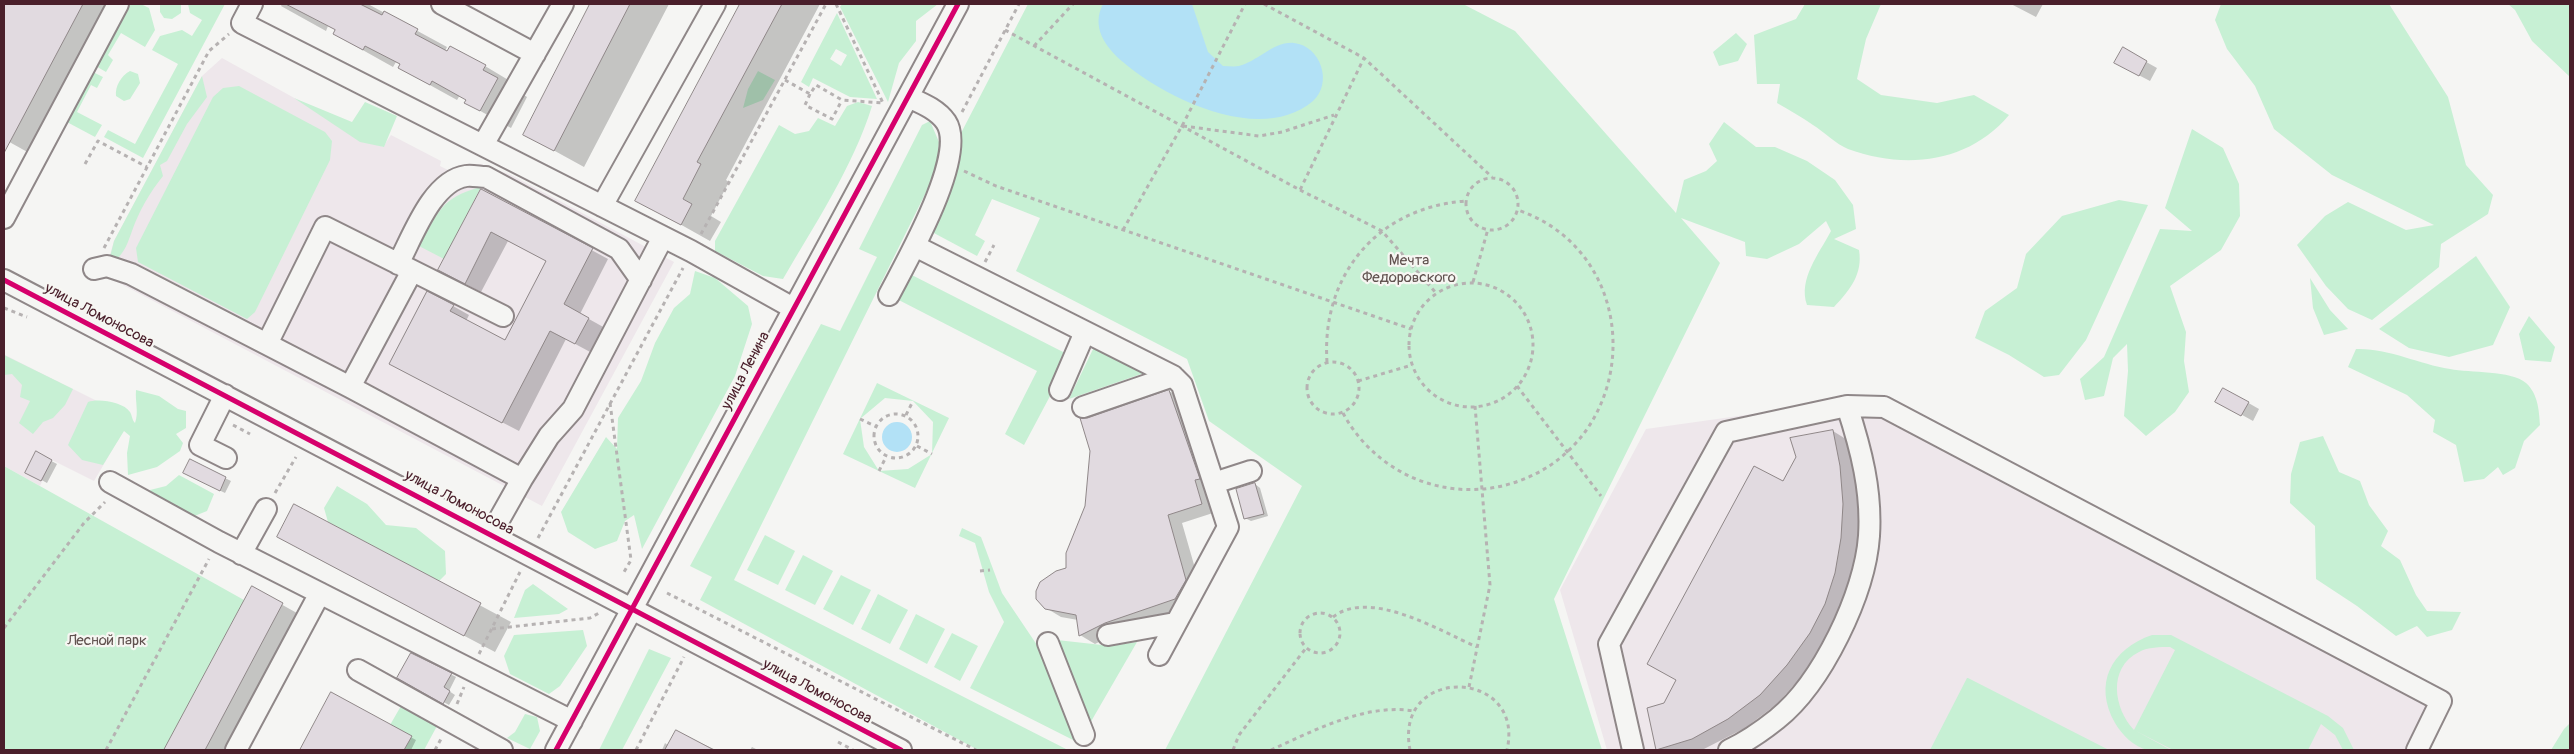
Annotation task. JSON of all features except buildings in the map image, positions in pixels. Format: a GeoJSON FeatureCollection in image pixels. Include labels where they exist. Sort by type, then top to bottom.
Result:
{"type":"FeatureCollection","features":[{"type":"Feature","properties":{"kind":"street"},"geometry":{"type":"LineString","coordinates":[[7,206],[118,4]]}},
{"type":"Feature","properties":{"kind":"street"},"geometry":{"type":"LineString","coordinates":[[252,4],[242,23],[691,251],[793,308]]}},
{"type":"Feature","properties":{"kind":"street"},"geometry":{"type":"LineString","coordinates":[[442,4],[535,54]]}},
{"type":"Feature","properties":{"kind":"street"},"geometry":{"type":"LineString","coordinates":[[483,145],[563,4]]}},
{"type":"Feature","properties":{"kind":"street"},"geometry":{"type":"LineString","coordinates":[[602,206],[715,4]]}},
{"type":"Feature","properties":{"kind":"street","name":"улица Ленина"},"geometry":{"type":"LineString","coordinates":[[556,750],[793,308],[897,103],[958,4]]}},
{"type":"Feature","properties":{"kind":"street"},"geometry":{"type":"LineString","coordinates":[[889,296],[915,246],[940,190],[952,145],[946,122],[932,108],[897,103]]}},
{"type":"Feature","properties":{"kind":"street"},"geometry":{"type":"LineString","coordinates":[[350,387],[405,267],[433,199],[447,183],[466,176],[486,177],[619,249],[641,280]]}},
{"type":"Feature","properties":{"kind":"street"},"geometry":{"type":"LineString","coordinates":[[267,344],[326,227],[503,316]]}},
{"type":"Feature","properties":{"kind":"street"},"geometry":{"type":"LineString","coordinates":[[491,534],[549,436],[573,409],[663,237]]}},
{"type":"Feature","properties":{"kind":"street"},"geometry":{"type":"LineString","coordinates":[[915,246],[1173,376],[1182,385],[1228,527],[1159,655]]}},
{"type":"Feature","properties":{"kind":"street"},"geometry":{"type":"LineString","coordinates":[[94,268],[107,266],[131,274],[350,387],[522,479]]}},
{"type":"Feature","properties":{"kind":"street","name":"улица Ломоносова"},"geometry":{"type":"LineString","coordinates":[[4,280],[529,554],[890,748]]}},
{"type":"Feature","properties":{"kind":"street"},"geometry":{"type":"LineString","coordinates":[[1060,390],[1086,332]]}},
{"type":"Feature","properties":{"kind":"street"},"geometry":{"type":"LineString","coordinates":[[1083,407],[1173,376]]}},
{"type":"Feature","properties":{"kind":"street"},"geometry":{"type":"LineString","coordinates":[[225,395],[200,445],[226,458]]}},
{"type":"Feature","properties":{"kind":"street"},"geometry":{"type":"LineString","coordinates":[[1745,748],[1778,718],[1809,684],[1836,642],[1863,572],[1869,536],[1868,494],[1860,448],[1847,406]]}},
{"type":"Feature","properties":{"kind":"street"},"geometry":{"type":"LineString","coordinates":[[1633,750],[1609,644],[1726,432],[1847,406],[1884,407],[2442,701],[2417,750]]}},
{"type":"Feature","properties":{"kind":"street"},"geometry":{"type":"LineString","coordinates":[[1214,484],[1251,471]]}},
{"type":"Feature","properties":{"kind":"street"},"geometry":{"type":"LineString","coordinates":[[115,485],[241,554],[572,721]]}},
{"type":"Feature","properties":{"kind":"street"},"geometry":{"type":"LineString","coordinates":[[241,554],[266,509]]}},
{"type":"Feature","properties":{"kind":"street"},"geometry":{"type":"LineString","coordinates":[[236,750],[320,593]]}},
{"type":"Feature","properties":{"kind":"street"},"geometry":{"type":"LineString","coordinates":[[1108,634],[1175,623]]}},
{"type":"Feature","properties":{"kind":"street"},"geometry":{"type":"LineString","coordinates":[[1048,643],[1084,735]]}},
{"type":"Feature","properties":{"kind":"street"},"geometry":{"type":"LineString","coordinates":[[358,670],[502,750]]}},
{"type":"Feature","properties":{"kind":"path"},"geometry":{"type":"LineString","coordinates":[[434,750],[450,720],[471,670],[529,554],[826,4]]}},
{"type":"Feature","properties":{"kind":"path"},"geometry":{"type":"LineString","coordinates":[[836,4],[897,103]]}},
{"type":"Feature","properties":{"kind":"path"},"geometry":{"type":"LineString","coordinates":[[950,135],[1019,4]]}},
{"type":"Feature","properties":{"kind":"path"},"geometry":{"type":"LineString","coordinates":[[1034,46],[1073,4]]}},
{"type":"Feature","properties":{"kind":"path"},"geometry":{"type":"LineString","coordinates":[[1123,230],[1182,126],[1245,4]]}},
{"type":"Feature","properties":{"kind":"path"},"geometry":{"type":"LineString","coordinates":[[1264,4],[1364,58],[1492,177]]}},
{"type":"Feature","properties":{"kind":"path"},"geometry":{"type":"LineString","coordinates":[[94,268],[209,52],[242,23]]}},
{"type":"Feature","properties":{"kind":"path"},"geometry":{"type":"LineString","coordinates":[[1005,30],[1300,190],[1382,231],[1436,293]]}},
{"type":"Feature","properties":{"kind":"path"},"geometry":{"type":"LineString","coordinates":[[1300,190],[1334,115],[1364,58]]}},
{"type":"Feature","properties":{"kind":"path"},"geometry":{"type":"LineString","coordinates":[[785,80],[810,94]]}},
{"type":"Feature","properties":{"kind":"path"},"geometry":{"type":"LineString","coordinates":[[842,100],[832,118],[805,105],[816,85],[842,100],[897,103]]}},
{"type":"Feature","properties":{"kind":"path"},"geometry":{"type":"LineString","coordinates":[[1182,126],[1258,136],[1282,132],[1334,115]]}},
{"type":"Feature","properties":{"kind":"path"},"geometry":{"type":"LineString","coordinates":[[85,164],[98,141],[147,167]]}},
{"type":"Feature","properties":{"kind":"path"},"geometry":{"type":"LineString","coordinates":[[948,164],[996,186],[1411,329]]}},
{"type":"Feature","properties":{"kind":"path"},"geometry":{"type":"LineString","coordinates":[[1492,177],[1505,180],[1512,185],[1519,201],[1518,210],[1508,225],[1501,229],[1488,229],[1476,225],[1470,218],[1466,201],[1472,186],[1479,180],[1492,177]]}},
{"type":"Feature","properties":{"kind":"path"},"geometry":{"type":"LineString","coordinates":[[1327,362],[1326,339],[1332,302],[1343,277],[1354,259],[1382,231],[1403,217],[1423,209],[1466,201]]}},
{"type":"Feature","properties":{"kind":"path"},"geometry":{"type":"LineString","coordinates":[[1343,413],[1360,439],[1399,471],[1432,485],[1453,489],[1482,489],[1524,479],[1549,466],[1568,452],[1586,432],[1606,394],[1614,352],[1614,330],[1610,309],[1593,269],[1580,252],[1547,224],[1518,210]]}},
{"type":"Feature","properties":{"kind":"path"},"geometry":{"type":"LineString","coordinates":[[1473,282],[1488,229]]}},
{"type":"Feature","properties":{"kind":"path"},"geometry":{"type":"LineString","coordinates":[[1473,282],[1492,286],[1509,296],[1523,310],[1531,328],[1533,347],[1529,366],[1517,386],[1506,397],[1488,405],[1449,404],[1432,394],[1419,380],[1412,365],[1408,342],[1411,329],[1422,306],[1436,293],[1454,285],[1473,282]]}},
{"type":"Feature","properties":{"kind":"path"},"geometry":{"type":"LineString","coordinates":[[1327,362],[1346,364],[1358,381],[1359,394],[1355,403],[1343,413],[1324,413],[1311,403],[1307,395],[1308,378],[1313,370],[1327,362]]}},
{"type":"Feature","properties":{"kind":"path"},"geometry":{"type":"LineString","coordinates":[[1358,381],[1412,365]]}},
{"type":"Feature","properties":{"kind":"path"},"geometry":{"type":"LineString","coordinates":[[1517,386],[1601,496]]}},
{"type":"Feature","properties":{"kind":"path"},"geometry":{"type":"LineString","coordinates":[[906,415],[913,401]]}},
{"type":"Feature","properties":{"kind":"path"},"geometry":{"type":"LineString","coordinates":[[610,403],[631,560],[624,572]]}},
{"type":"Feature","properties":{"kind":"path"},"geometry":{"type":"LineString","coordinates":[[1469,687],[1490,585],[1475,406]]}},
{"type":"Feature","properties":{"kind":"path"},"geometry":{"type":"LineString","coordinates":[[888,414],[906,415],[918,428],[917,446],[904,458],[886,457],[874,444],[875,426],[888,414]]}},
{"type":"Feature","properties":{"kind":"path"},"geometry":{"type":"LineString","coordinates":[[860,419],[875,426]]}},
{"type":"Feature","properties":{"kind":"path"},"geometry":{"type":"LineString","coordinates":[[917,446],[932,454]]}},
{"type":"Feature","properties":{"kind":"path"},"geometry":{"type":"LineString","coordinates":[[266,509],[296,457]]}},
{"type":"Feature","properties":{"kind":"path"},"geometry":{"type":"LineString","coordinates":[[879,471],[886,457]]}},
{"type":"Feature","properties":{"kind":"path"},"geometry":{"type":"LineString","coordinates":[[4,628],[115,485]]}},
{"type":"Feature","properties":{"kind":"path"},"geometry":{"type":"LineString","coordinates":[[106,750],[218,542]]}},
{"type":"Feature","properties":{"kind":"path"},"geometry":{"type":"LineString","coordinates":[[980,571],[990,570]]}},
{"type":"Feature","properties":{"kind":"path"},"geometry":{"type":"LineString","coordinates":[[667,593],[976,750]]}},
{"type":"Feature","properties":{"kind":"path"},"geometry":{"type":"LineString","coordinates":[[1333,616],[1340,627],[1341,634],[1336,646],[1331,650],[1318,653],[1306,648],[1302,642],[1300,629],[1307,617],[1319,612],[1333,616],[1354,607],[1374,607],[1421,622],[1477,648]]}},
{"type":"Feature","properties":{"kind":"path"},"geometry":{"type":"LineString","coordinates":[[492,629],[590,618],[600,612]]}},
{"type":"Feature","properties":{"kind":"path"},"geometry":{"type":"LineString","coordinates":[[1233,750],[1244,728],[1306,648]]}},
{"type":"Feature","properties":{"kind":"path"},"geometry":{"type":"LineString","coordinates":[[636,750],[685,654]]}},
{"type":"Feature","properties":{"kind":"path"},"geometry":{"type":"LineString","coordinates":[[1410,750],[1409,724],[1414,711],[1423,700],[1435,691],[1449,686],[1469,687],[1490,696],[1500,707],[1507,720],[1510,734],[1508,750]]}},
{"type":"Feature","properties":{"kind":"path"},"geometry":{"type":"LineString","coordinates":[[1271,750],[1341,721],[1373,711],[1396,708],[1414,711]]}},
{"type":"Feature","properties":{"kind":"shaded area"},"geometry":{"type":"Polygon","coordinates":[[[222,58],[383,147],[391,135],[441,161],[440,166],[452,172],[481,164],[511,175],[674,262],[542,506],[104,275],[114,241],[202,76],[222,58]]]}},
{"type":"Feature","properties":{"kind":"shaded area"},"geometry":{"type":"Polygon","coordinates":[[[5,355],[131,418],[94,481],[52,460],[40,486],[4,466],[5,355]]]}},
{"type":"Feature","properties":{"kind":"shaded area"},"geometry":{"type":"Polygon","coordinates":[[[1866,398],[2431,703],[2407,750],[1607,750],[1560,590],[1646,429],[1866,398]]]}},
{"type":"Feature","properties":{"kind":"green space"},"geometry":{"type":"Polygon","coordinates":[[[130,4],[141,4],[149,8],[155,30],[145,47],[121,33],[108,55],[113,60],[106,72],[94,65],[130,4]]]}},
{"type":"Feature","properties":{"kind":"green space"},"geometry":{"type":"Polygon","coordinates":[[[160,4],[181,4],[181,13],[172,19],[164,18],[160,12],[160,4]]]}},
{"type":"Feature","properties":{"kind":"green space"},"geometry":{"type":"Polygon","coordinates":[[[188,4],[225,4],[143,158],[104,137],[108,130],[135,144],[178,64],[152,50],[160,36],[182,30],[192,36],[202,20],[190,13],[188,4]]]}},
{"type":"Feature","properties":{"kind":"green space"},"geometry":{"type":"Polygon","coordinates":[[[842,4],[938,4],[916,21],[916,41],[899,63],[888,102],[840,7],[842,4]]]}},
{"type":"Feature","properties":{"kind":"green space","name":"Мечта Федоровского"},"geometry":{"type":"Polygon","coordinates":[[[1028,4],[1463,4],[1515,31],[1676,213],[1684,180],[1706,171],[1717,161],[1709,144],[1724,122],[1756,147],[1775,147],[1807,161],[1835,180],[1853,205],[1856,229],[1834,239],[1859,250],[1860,259],[1854,281],[1834,307],[1807,305],[1805,295],[1807,276],[1831,231],[1826,221],[1799,244],[1767,259],[1746,256],[1745,242],[1681,218],[1720,263],[1554,599],[1602,750],[1165,750],[1302,486],[1209,421],[1187,359],[1016,271],[1040,218],[992,199],[975,235],[985,241],[977,256],[932,232],[954,182],[950,165],[960,135],[1028,4]]]}},
{"type":"Feature","properties":{"kind":"green space"},"geometry":{"type":"Polygon","coordinates":[[[1805,4],[1881,4],[1866,39],[1857,79],[1881,95],[1937,103],[1974,95],[2009,115],[1993,131],[1975,144],[1935,158],[1892,159],[1870,156],[1844,147],[1809,122],[1777,103],[1780,84],[1757,84],[1754,35],[1796,19],[1805,4]]]}},
{"type":"Feature","properties":{"kind":"green space"},"geometry":{"type":"Polygon","coordinates":[[[2221,4],[2389,4],[2448,97],[2466,165],[2493,195],[2488,214],[2441,244],[2439,267],[2372,320],[2348,309],[2326,286],[2297,245],[2325,216],[2348,202],[2406,230],[2434,225],[2332,175],[2274,129],[2255,86],[2227,49],[2215,20],[2221,4]]]}},
{"type":"Feature","properties":{"kind":"green space"},"geometry":{"type":"Polygon","coordinates":[[[2508,4],[2570,4],[2570,77],[2532,41],[2515,10],[2508,4]]]}},
{"type":"Feature","properties":{"kind":"green space"},"geometry":{"type":"Polygon","coordinates":[[[837,13],[877,99],[850,97],[813,78],[809,87],[801,82],[837,13]],[[836,49],[830,59],[841,66],[847,55],[836,49]]]}},
{"type":"Feature","properties":{"kind":"green space"},"geometry":{"type":"Polygon","coordinates":[[[1736,33],[1747,44],[1738,61],[1719,66],[1713,52],[1736,33]]]}},
{"type":"Feature","properties":{"kind":"green space"},"geometry":{"type":"Polygon","coordinates":[[[91,71],[103,77],[97,88],[91,85],[77,112],[102,125],[95,137],[65,121],[91,71]]]}},
{"type":"Feature","properties":{"kind":"green space"},"geometry":{"type":"Polygon","coordinates":[[[130,71],[138,74],[140,83],[130,99],[124,101],[116,96],[116,89],[121,78],[130,71]]]}},
{"type":"Feature","properties":{"kind":"green space"},"geometry":{"type":"Polygon","coordinates":[[[758,71],[775,80],[763,100],[743,108],[748,89],[758,71]]]}},
{"type":"Feature","properties":{"kind":"green space"},"geometry":{"type":"Polygon","coordinates":[[[202,76],[207,97],[187,124],[167,161],[160,165],[163,176],[141,209],[123,252],[118,258],[110,257],[114,241],[202,76]]]}},
{"type":"Feature","properties":{"kind":"green space"},"geometry":{"type":"Polygon","coordinates":[[[239,86],[325,132],[332,141],[330,160],[255,312],[247,319],[138,262],[136,248],[213,97],[223,88],[239,86]]]}},
{"type":"Feature","properties":{"kind":"green space"},"geometry":{"type":"Polygon","coordinates":[[[294,98],[352,122],[365,102],[397,116],[384,147],[360,142],[294,98]]]}},
{"type":"Feature","properties":{"kind":"green space"},"geometry":{"type":"Polygon","coordinates":[[[858,102],[872,106],[855,151],[832,195],[783,279],[763,276],[715,251],[715,241],[779,125],[795,134],[809,131],[818,118],[835,126],[847,106],[858,102]]]}},
{"type":"Feature","properties":{"kind":"green space"},"geometry":{"type":"Polygon","coordinates":[[[930,121],[939,142],[936,172],[734,580],[1068,750],[978,750],[700,600],[712,577],[690,566],[821,324],[840,331],[877,257],[859,249],[922,125],[930,121]]]}},
{"type":"Feature","properties":{"kind":"green space"},"geometry":{"type":"Polygon","coordinates":[[[2192,129],[2223,148],[2239,184],[2240,216],[2221,250],[2170,286],[2186,332],[2184,361],[2189,392],[2175,412],[2146,436],[2124,416],[2128,371],[2127,344],[2113,358],[2104,396],[2085,400],[2080,379],[2104,357],[2160,229],[2192,231],[2165,208],[2192,129]]]}},
{"type":"Feature","properties":{"kind":"green space"},"geometry":{"type":"Polygon","coordinates":[[[481,187],[444,259],[419,246],[442,208],[457,196],[481,187]]]}},
{"type":"Feature","properties":{"kind":"green space"},"geometry":{"type":"Polygon","coordinates":[[[2119,200],[2148,205],[2086,340],[2059,375],[2044,377],[2009,355],[1975,338],[1985,311],[2017,288],[2026,254],[2062,216],[2119,200]]]}},
{"type":"Feature","properties":{"kind":"green space"},"geometry":{"type":"Polygon","coordinates":[[[2476,256],[2510,307],[2493,345],[2449,357],[2409,348],[2379,329],[2476,256]]]}},
{"type":"Feature","properties":{"kind":"green space"},"geometry":{"type":"Polygon","coordinates":[[[902,270],[1065,353],[1053,380],[1057,383],[1024,445],[1005,434],[1037,371],[889,295],[902,270]]]}},
{"type":"Feature","properties":{"kind":"green space"},"geometry":{"type":"Polygon","coordinates":[[[695,271],[715,278],[748,306],[752,324],[735,376],[642,549],[634,515],[625,521],[617,541],[595,549],[568,532],[561,512],[606,437],[617,449],[618,418],[641,381],[655,343],[674,308],[690,294],[695,271]]]}},
{"type":"Feature","properties":{"kind":"green space"},"geometry":{"type":"Polygon","coordinates":[[[2310,278],[2330,310],[2348,329],[2324,335],[2313,308],[2310,278]]]}},
{"type":"Feature","properties":{"kind":"green space"},"geometry":{"type":"Polygon","coordinates":[[[2529,316],[2555,347],[2551,362],[2525,360],[2519,334],[2529,316]]]}},
{"type":"Feature","properties":{"kind":"green space"},"geometry":{"type":"Polygon","coordinates":[[[1095,345],[1150,371],[1069,399],[1095,345]]]}},
{"type":"Feature","properties":{"kind":"green space"},"geometry":{"type":"Polygon","coordinates":[[[2356,349],[2380,351],[2438,367],[2501,374],[2519,379],[2526,383],[2533,392],[2538,408],[2540,425],[2524,441],[2515,468],[2503,475],[2498,467],[2484,479],[2464,482],[2456,445],[2433,432],[2435,420],[2407,395],[2348,367],[2356,349]]]}},
{"type":"Feature","properties":{"kind":"green space"},"geometry":{"type":"Polygon","coordinates":[[[4,355],[73,389],[65,405],[53,418],[43,422],[33,434],[19,423],[30,401],[20,397],[22,385],[12,374],[4,375],[4,355]]]}},
{"type":"Feature","properties":{"kind":"green space"},"geometry":{"type":"Polygon","coordinates":[[[877,383],[949,418],[932,453],[933,422],[913,401],[885,398],[860,419],[864,447],[879,471],[843,454],[877,383]]]}},
{"type":"Feature","properties":{"kind":"green space"},"geometry":{"type":"Polygon","coordinates":[[[136,390],[159,396],[178,409],[186,411],[186,428],[176,434],[183,443],[180,451],[157,467],[128,475],[127,453],[130,436],[124,431],[103,465],[82,460],[68,445],[88,402],[104,401],[117,403],[130,412],[135,423],[137,415],[136,390]]]}},
{"type":"Feature","properties":{"kind":"green space"},"geometry":{"type":"Polygon","coordinates":[[[2323,436],[2339,472],[2360,481],[2369,505],[2388,531],[2381,546],[2400,560],[2416,595],[2427,611],[2461,612],[2452,630],[2427,637],[2417,626],[2396,636],[2357,606],[2316,579],[2315,526],[2290,503],[2291,474],[2300,442],[2323,436]]]}},
{"type":"Feature","properties":{"kind":"green space"},"geometry":{"type":"Polygon","coordinates":[[[931,454],[915,488],[879,471],[908,469],[931,454]]]}},
{"type":"Feature","properties":{"kind":"green space","name":"Лесной парк"},"geometry":{"type":"Polygon","coordinates":[[[4,466],[244,600],[164,750],[4,750],[4,466]]]}},
{"type":"Feature","properties":{"kind":"green space"},"geometry":{"type":"Polygon","coordinates":[[[179,475],[214,494],[207,511],[192,517],[157,499],[150,490],[166,486],[179,475]]]}},
{"type":"Feature","properties":{"kind":"green space"},"geometry":{"type":"Polygon","coordinates":[[[337,486],[367,504],[386,525],[416,528],[445,551],[446,574],[439,581],[328,522],[324,508],[337,486]]]}},
{"type":"Feature","properties":{"kind":"green space"},"geometry":{"type":"Polygon","coordinates":[[[962,528],[981,537],[1002,593],[1039,648],[1079,743],[970,688],[1004,622],[989,592],[975,543],[959,536],[962,528]]]}},
{"type":"Feature","properties":{"kind":"green space"},"geometry":{"type":"Polygon","coordinates":[[[765,535],[795,551],[778,585],[747,570],[765,535]]]}},
{"type":"Feature","properties":{"kind":"green space"},"geometry":{"type":"Polygon","coordinates":[[[803,555],[833,571],[815,605],[785,590],[803,555]]]}},
{"type":"Feature","properties":{"kind":"green space"},"geometry":{"type":"Polygon","coordinates":[[[841,575],[871,590],[853,625],[823,609],[841,575]]]}},
{"type":"Feature","properties":{"kind":"green space"},"geometry":{"type":"Polygon","coordinates":[[[533,584],[568,609],[559,614],[514,618],[525,590],[533,584]]]}},
{"type":"Feature","properties":{"kind":"green space"},"geometry":{"type":"Polygon","coordinates":[[[878,594],[908,610],[890,644],[861,629],[878,594]]]}},
{"type":"Feature","properties":{"kind":"green space"},"geometry":{"type":"Polygon","coordinates":[[[916,614],[945,629],[927,664],[899,649],[916,614]]]}},
{"type":"Feature","properties":{"kind":"green space"},"geometry":{"type":"Polygon","coordinates":[[[583,630],[587,646],[560,686],[549,694],[510,674],[504,656],[514,635],[583,630]]]}},
{"type":"Feature","properties":{"kind":"green space"},"geometry":{"type":"Polygon","coordinates":[[[952,633],[978,646],[960,681],[934,667],[952,633]]]}},
{"type":"Feature","properties":{"kind":"green space"},"geometry":{"type":"Polygon","coordinates":[[[2152,635],[2171,635],[2328,716],[2343,728],[2354,750],[2343,750],[2335,735],[2321,724],[2308,750],[2173,750],[2136,731],[2171,750],[2151,751],[2138,746],[2121,732],[2115,723],[2109,709],[2106,682],[2116,659],[2138,641],[2152,635]],[[2166,647],[2143,650],[2129,659],[2122,668],[2118,678],[2118,700],[2127,721],[2134,730],[2175,650],[2166,647]]]}},
{"type":"Feature","properties":{"kind":"green space"},"geometry":{"type":"Polygon","coordinates":[[[1057,640],[1111,646],[1137,642],[1089,725],[1057,640]]]}},
{"type":"Feature","properties":{"kind":"green space"},"geometry":{"type":"Polygon","coordinates":[[[649,649],[671,658],[622,750],[599,750],[649,649]]]}},
{"type":"Feature","properties":{"kind":"green space"},"geometry":{"type":"Polygon","coordinates":[[[1968,678],[2109,750],[1930,750],[1968,678]]]}},
{"type":"Feature","properties":{"kind":"green space"},"geometry":{"type":"Polygon","coordinates":[[[401,706],[437,726],[424,750],[404,750],[411,736],[390,725],[401,706]]]}},
{"type":"Feature","properties":{"kind":"green space"},"geometry":{"type":"Polygon","coordinates":[[[525,714],[537,717],[540,731],[530,749],[507,738],[515,732],[525,714]]]}},
{"type":"Feature","properties":{"kind":"green space"},"geometry":{"type":"Polygon","coordinates":[[[2570,723],[2570,750],[2551,750],[2564,729],[2570,723]]]}},
{"type":"Feature","properties":{"kind":"water"},"geometry":{"type":"Polygon","coordinates":[[[1103,4],[1192,4],[1208,52],[1223,66],[1246,64],[1273,48],[1287,43],[1303,46],[1311,51],[1321,66],[1323,76],[1319,93],[1313,101],[1292,113],[1267,119],[1241,118],[1215,112],[1188,102],[1141,76],[1116,56],[1106,43],[1099,29],[1100,12],[1103,4]]]}},
{"type":"Feature","properties":{"kind":"water"},"geometry":{"type":"Polygon","coordinates":[[[897,422],[908,426],[912,437],[908,448],[897,452],[886,448],[882,437],[886,426],[897,422]]]}},
{"type":"Feature","properties":{"kind":"cycle path"},"geometry":{"type":"LineString","coordinates":[[556,750],[958,4]]}},
{"type":"Feature","properties":{"kind":"cycle path"},"geometry":{"type":"LineString","coordinates":[[4,280],[901,750]]}}]}
